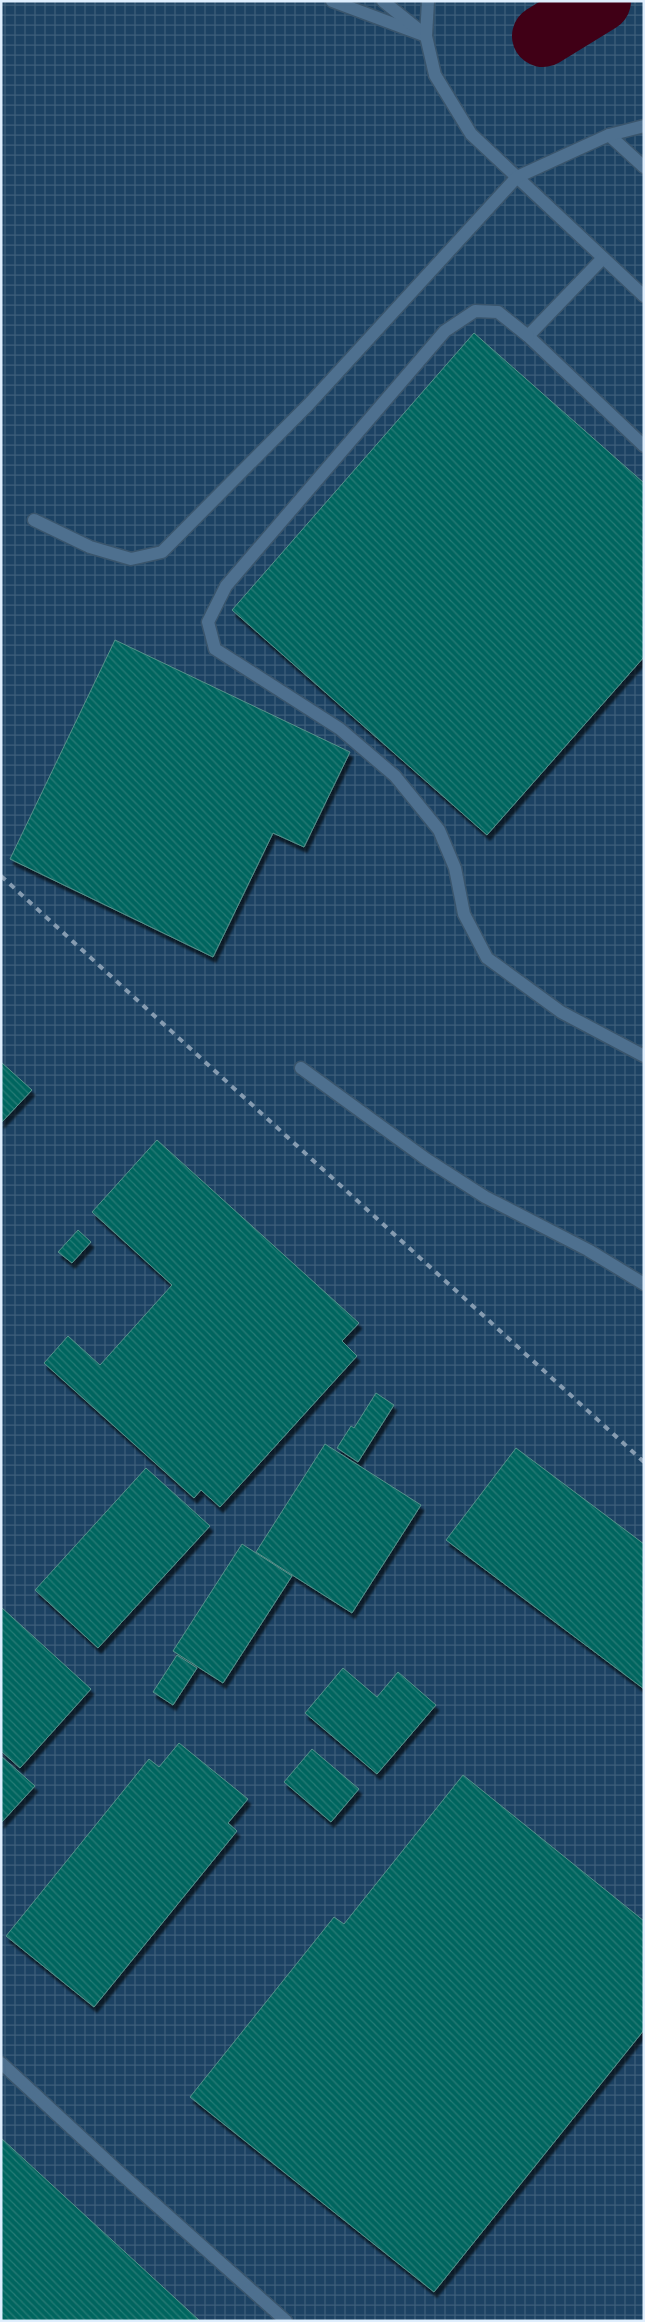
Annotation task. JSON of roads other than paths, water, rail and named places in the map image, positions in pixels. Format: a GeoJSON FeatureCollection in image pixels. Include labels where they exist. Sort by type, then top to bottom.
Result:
{"type":"FeatureCollection","features":[{"type":"Feature","properties":{"kind":"street"},"geometry":{"type":"LineString","coordinates":[[332,1],[426,36]]}},
{"type":"Feature","properties":{"kind":"street"},"geometry":{"type":"LineString","coordinates":[[383,1],[426,36]]}},
{"type":"Feature","properties":{"kind":"street"},"geometry":{"type":"LineString","coordinates":[[428,1],[426,36],[435,75],[471,134],[644,296]]}},
{"type":"Feature","properties":{"kind":"street"},"geometry":{"type":"LineString","coordinates":[[34,520],[90,547],[131,559],[162,552],[309,404],[517,178],[609,135],[644,126]]}},
{"type":"Feature","properties":{"kind":"street"},"geometry":{"type":"LineString","coordinates":[[609,135],[644,167]]}},
{"type":"Feature","properties":{"kind":"street"},"geometry":{"type":"LineString","coordinates":[[528,336],[603,258]]}},
{"type":"Feature","properties":{"kind":"street"},"geometry":{"type":"LineString","coordinates":[[644,446],[528,336],[498,312],[475,311],[444,331],[226,586],[208,622],[215,648],[340,729],[395,776],[439,830],[455,868],[464,914],[487,958],[561,1012],[644,1056]]}},
{"type":"Feature","properties":{"kind":"street"},"geometry":{"type":"LineString","coordinates":[[301,1068],[426,1159],[485,1198],[588,1250],[644,1284]]}},
{"type":"Feature","properties":{"kind":"street"},"geometry":{"type":"LineString","coordinates":[[1,2063],[118,2172],[286,2321]]}},
{"type":"Feature","properties":{"kind":"waterway"},"geometry":{"type":"LineString","coordinates":[[543,36],[600,1]]}},
{"type":"Feature","properties":{"kind":"railway"},"geometry":{"type":"LineString","coordinates":[[1,876],[644,1462]]}}]}
